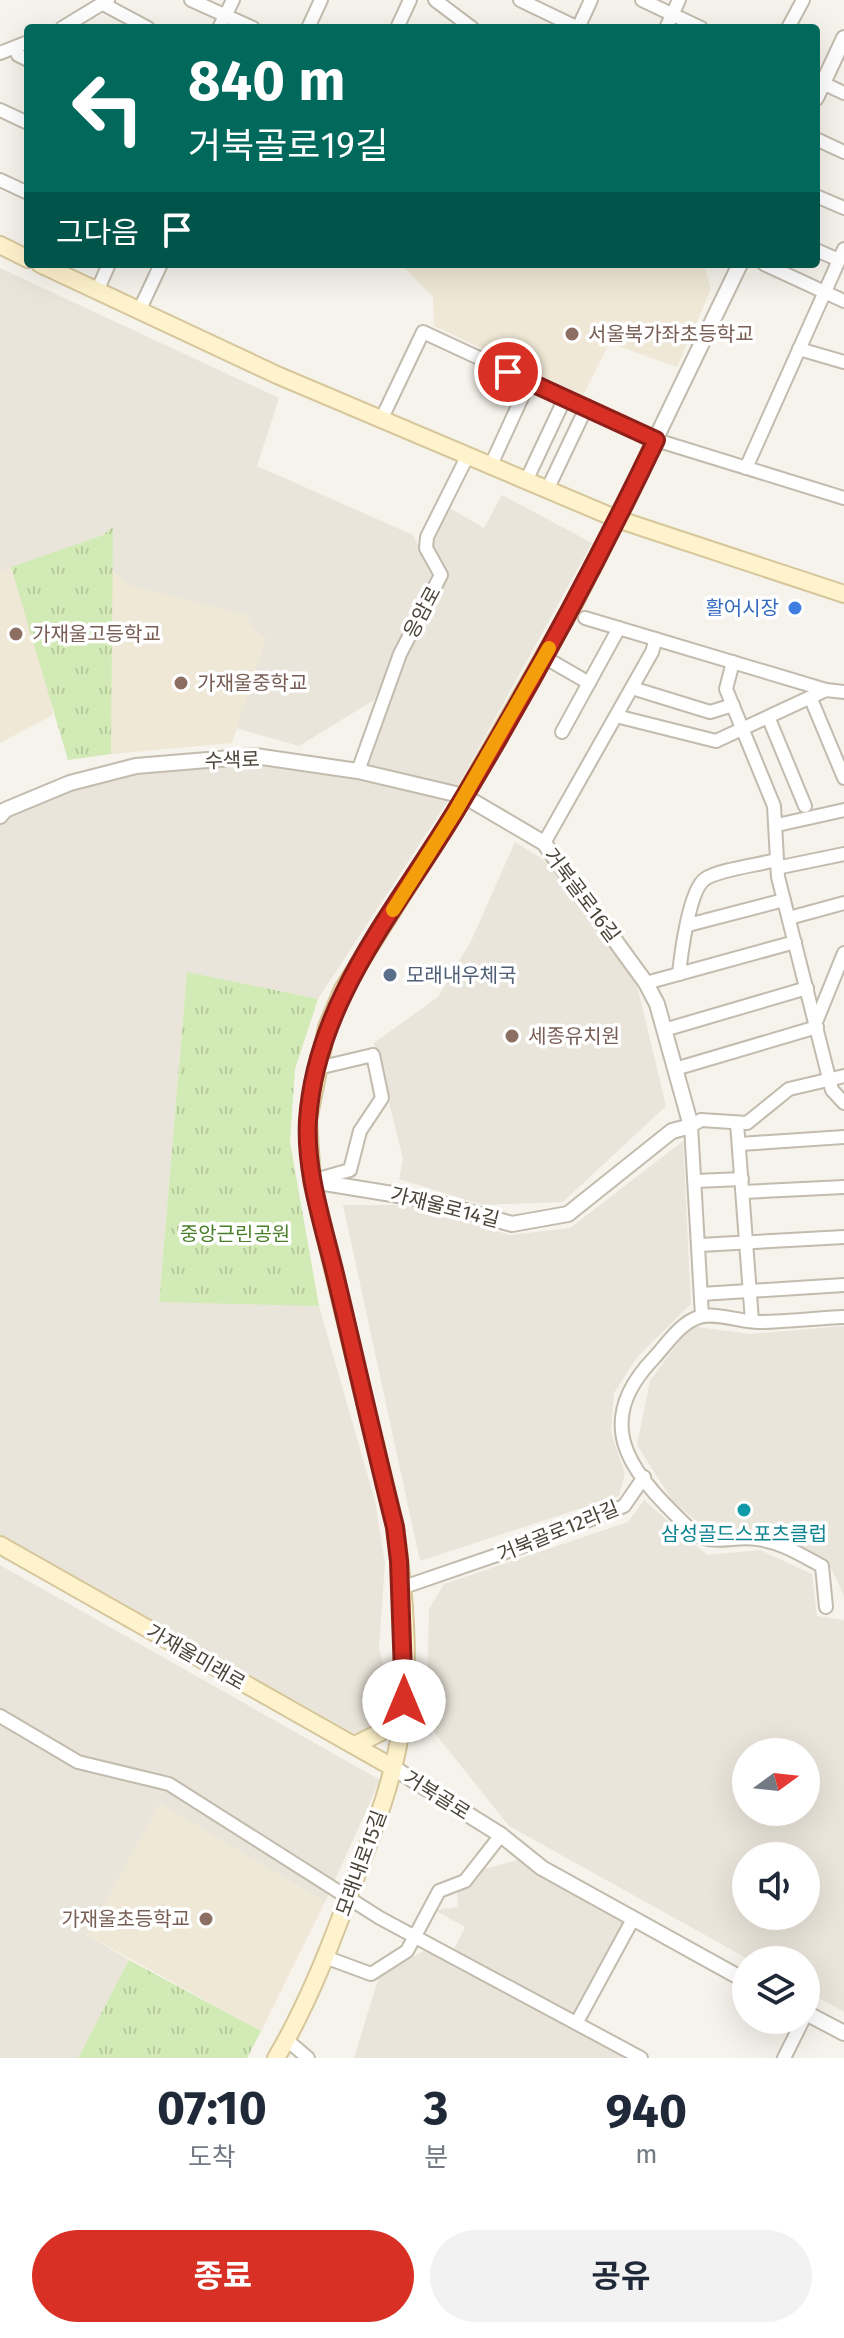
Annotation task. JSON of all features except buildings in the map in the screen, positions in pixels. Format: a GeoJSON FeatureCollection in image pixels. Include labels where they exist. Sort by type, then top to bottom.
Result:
{"type":"FeatureCollection","features":[{"type":"Feature","properties":{"kind":"main road"},"geometry":{"type":"LineString","coordinates":[[0,245],[24,255]]}},
{"type":"Feature","properties":{"kind":"main road"},"geometry":{"type":"LineString","coordinates":[[52,268],[139,311],[490,467],[617,519],[844,594]]}},
{"type":"Feature","properties":{"kind":"main road","name":"거북골로"},"geometry":{"type":"LineString","coordinates":[[392,1767],[404,1701],[401,1588],[395,1527],[312,1181],[308,1120],[327,1027],[343,989],[464,796],[544,657],[617,519]]}},
{"type":"Feature","properties":{"kind":"main road","name":"가재울미래로"},"geometry":{"type":"LineString","coordinates":[[0,1545],[392,1767]]}},
{"type":"Feature","properties":{"kind":"main road"},"geometry":{"type":"LineString","coordinates":[[355,1745],[374,1738],[387,1727],[404,1701]]}},
{"type":"Feature","properties":{"kind":"main road","name":"모래내로15길"},"geometry":{"type":"LineString","coordinates":[[276,2058],[325,1957],[349,1897],[392,1767]]}},
{"type":"Feature","properties":{"kind":"street"},"geometry":{"type":"LineString","coordinates":[[191,0],[222,22],[233,0]]}},
{"type":"Feature","properties":{"kind":"street"},"geometry":{"type":"LineString","coordinates":[[310,24],[321,0]]}},
{"type":"Feature","properties":{"kind":"street"},"geometry":{"type":"LineString","coordinates":[[399,24],[410,0]]}},
{"type":"Feature","properties":{"kind":"street"},"geometry":{"type":"LineString","coordinates":[[435,0],[467,24]]}},
{"type":"Feature","properties":{"kind":"street"},"geometry":{"type":"LineString","coordinates":[[520,0],[570,24]]}},
{"type":"Feature","properties":{"kind":"street"},"geometry":{"type":"LineString","coordinates":[[580,24],[591,0]]}},
{"type":"Feature","properties":{"kind":"street"},"geometry":{"type":"LineString","coordinates":[[642,0],[693,24]]}},
{"type":"Feature","properties":{"kind":"street"},"geometry":{"type":"LineString","coordinates":[[668,24],[679,0]]}},
{"type":"Feature","properties":{"kind":"street"},"geometry":{"type":"LineString","coordinates":[[790,24],[803,0]]}},
{"type":"Feature","properties":{"kind":"street"},"geometry":{"type":"LineString","coordinates":[[69,24],[105,2],[141,24]]}},
{"type":"Feature","properties":{"kind":"street"},"geometry":{"type":"LineString","coordinates":[[844,38],[840,56],[820,82],[844,93]]}},
{"type":"Feature","properties":{"kind":"street"},"geometry":{"type":"LineString","coordinates":[[0,53],[24,44]]}},
{"type":"Feature","properties":{"kind":"street"},"geometry":{"type":"LineString","coordinates":[[15,48],[18,55],[24,58]]}},
{"type":"Feature","properties":{"kind":"street"},"geometry":{"type":"LineString","coordinates":[[0,110],[24,121]]}},
{"type":"Feature","properties":{"kind":"street"},"geometry":{"type":"LineString","coordinates":[[820,141],[844,152]]}},
{"type":"Feature","properties":{"kind":"street"},"geometry":{"type":"LineString","coordinates":[[0,180],[24,191]]}},
{"type":"Feature","properties":{"kind":"street"},"geometry":{"type":"LineString","coordinates":[[820,198],[844,208]]}},
{"type":"Feature","properties":{"kind":"street"},"geometry":{"type":"LineString","coordinates":[[746,468],[842,254],[820,251]]}},
{"type":"Feature","properties":{"kind":"street"},"geometry":{"type":"LineString","coordinates":[[97,291],[107,268]]}},
{"type":"Feature","properties":{"kind":"street"},"geometry":{"type":"LineString","coordinates":[[139,311],[159,268]]}},
{"type":"Feature","properties":{"kind":"street","name":"거북골로"},"geometry":{"type":"LineString","coordinates":[[617,519],[738,268]]}},
{"type":"Feature","properties":{"kind":"street"},"geometry":{"type":"LineString","coordinates":[[772,268],[844,301]]}},
{"type":"Feature","properties":{"kind":"street"},"geometry":{"type":"LineString","coordinates":[[381,420],[423,332],[656,440],[844,498]]}},
{"type":"Feature","properties":{"kind":"street"},"geometry":{"type":"LineString","coordinates":[[799,349],[844,362]]}},
{"type":"Feature","properties":{"kind":"street"},"geometry":{"type":"LineString","coordinates":[[490,467],[529,382]]}},
{"type":"Feature","properties":{"kind":"street"},"geometry":{"type":"LineString","coordinates":[[526,481],[565,398]]}},
{"type":"Feature","properties":{"kind":"street"},"geometry":{"type":"LineString","coordinates":[[547,490],[586,408]]}},
{"type":"Feature","properties":{"kind":"street","name":"응암로"},"geometry":{"type":"LineString","coordinates":[[358,771],[400,654],[441,575],[426,548],[427,537],[467,457]]}},
{"type":"Feature","properties":{"kind":"street"},"geometry":{"type":"LineString","coordinates":[[585,618],[826,690],[844,692]]}},
{"type":"Feature","properties":{"kind":"street"},"geometry":{"type":"LineString","coordinates":[[562,732],[619,628]]}},
{"type":"Feature","properties":{"kind":"street"},"geometry":{"type":"LineString","coordinates":[[544,843],[632,688],[656,639]]}},
{"type":"Feature","properties":{"kind":"street"},"geometry":{"type":"LineString","coordinates":[[544,657],[589,683]]}},
{"type":"Feature","properties":{"kind":"street"},"geometry":{"type":"LineString","coordinates":[[733,662],[726,689],[767,784],[777,825],[778,865],[784,900],[832,1090],[844,1103]]}},
{"type":"Feature","properties":{"kind":"street"},"geometry":{"type":"LineString","coordinates":[[632,688],[710,712],[733,705]]}},
{"type":"Feature","properties":{"kind":"street"},"geometry":{"type":"LineString","coordinates":[[616,716],[716,741],[826,690]]}},
{"type":"Feature","properties":{"kind":"street"},"geometry":{"type":"LineString","coordinates":[[811,699],[844,778]]}},
{"type":"Feature","properties":{"kind":"street"},"geometry":{"type":"LineString","coordinates":[[769,719],[805,806]]}},
{"type":"Feature","properties":{"kind":"street","name":"수색로"},"geometry":{"type":"LineString","coordinates":[[2,811],[70,783],[136,766],[255,756],[358,771],[464,796]]}},
{"type":"Feature","properties":{"kind":"street","name":"거북골로16길"},"geometry":{"type":"LineString","coordinates":[[464,796],[544,843],[646,983],[664,1030],[691,1126]]}},
{"type":"Feature","properties":{"kind":"street"},"geometry":{"type":"LineString","coordinates":[[777,825],[844,810]]}},
{"type":"Feature","properties":{"kind":"street"},"geometry":{"type":"LineString","coordinates":[[679,974],[698,888],[706,878],[772,861],[781,867],[844,854]]}},
{"type":"Feature","properties":{"kind":"street"},"geometry":{"type":"LineString","coordinates":[[688,925],[784,900]]}},
{"type":"Feature","properties":{"kind":"street"},"geometry":{"type":"LineString","coordinates":[[789,918],[844,903]]}},
{"type":"Feature","properties":{"kind":"street"},"geometry":{"type":"LineString","coordinates":[[646,983],[795,942]]}},
{"type":"Feature","properties":{"kind":"street"},"geometry":{"type":"LineString","coordinates":[[816,1024],[844,953]]}},
{"type":"Feature","properties":{"kind":"street"},"geometry":{"type":"LineString","coordinates":[[664,1030],[807,988]]}},
{"type":"Feature","properties":{"kind":"street"},"geometry":{"type":"LineString","coordinates":[[675,1069],[816,1024]]}},
{"type":"Feature","properties":{"kind":"street"},"geometry":{"type":"LineString","coordinates":[[312,1181],[350,1170],[360,1131],[382,1098],[373,1055],[318,1068]]}},
{"type":"Feature","properties":{"kind":"street"},"geometry":{"type":"LineString","coordinates":[[702,1316],[691,1126],[701,1120],[747,1123],[762,1114],[789,1089],[844,1076]]}},
{"type":"Feature","properties":{"kind":"street"},"geometry":{"type":"LineString","coordinates":[[737,1123],[752,1321]]}},
{"type":"Feature","properties":{"kind":"street","name":"가재울로14길"},"geometry":{"type":"LineString","coordinates":[[312,1181],[423,1199],[512,1224],[568,1214],[672,1131],[691,1126]]}},
{"type":"Feature","properties":{"kind":"street"},"geometry":{"type":"LineString","coordinates":[[740,1144],[844,1137]]}},
{"type":"Feature","properties":{"kind":"street"},"geometry":{"type":"LineString","coordinates":[[696,1181],[742,1179]]}},
{"type":"Feature","properties":{"kind":"street"},"geometry":{"type":"LineString","coordinates":[[743,1192],[844,1187]]}},
{"type":"Feature","properties":{"kind":"street"},"geometry":{"type":"LineString","coordinates":[[699,1245],[844,1237]]}},
{"type":"Feature","properties":{"kind":"street"},"geometry":{"type":"LineString","coordinates":[[701,1294],[844,1285]]}},
{"type":"Feature","properties":{"kind":"street"},"geometry":{"type":"LineString","coordinates":[[826,1607],[822,1566],[776,1543],[754,1538],[708,1542],[665,1505],[633,1467],[621,1442],[626,1396],[650,1361],[687,1323],[702,1316],[752,1321],[844,1317]]}},
{"type":"Feature","properties":{"kind":"street","name":"거북골로12라길"},"geometry":{"type":"LineString","coordinates":[[401,1588],[526,1545],[624,1506],[644,1477]]}},
{"type":"Feature","properties":{"kind":"street"},"geometry":{"type":"LineString","coordinates":[[0,1716],[78,1762],[169,1784],[380,1918],[641,2058]]}},
{"type":"Feature","properties":{"kind":"street","name":"거북골로"},"geometry":{"type":"LineString","coordinates":[[392,1767],[501,1835],[542,1868],[732,1973]]}},
{"type":"Feature","properties":{"kind":"street"},"geometry":{"type":"LineString","coordinates":[[325,1957],[371,1974],[407,1951],[439,1891],[465,1881],[501,1835]]}},
{"type":"Feature","properties":{"kind":"street"},"geometry":{"type":"LineString","coordinates":[[577,2022],[633,1919]]}},
{"type":"Feature","properties":{"kind":"street"},"geometry":{"type":"LineString","coordinates":[[820,2020],[844,2033]]}},
{"type":"Feature","properties":{"kind":"street"},"geometry":{"type":"LineString","coordinates":[[784,2058],[796,2034]]}},
{"type":"Feature","properties":{"kind":"street"},"geometry":{"type":"LineString","coordinates":[[287,2040],[308,2058]]}},
{"type":"Feature","properties":{"kind":"shaded area"},"geometry":{"type":"Polygon","coordinates":[[[0,268],[279,398],[257,466],[413,535],[433,574],[374,700],[299,746],[236,728],[266,638],[256,632],[245,615],[128,585],[112,570],[113,528],[103,535],[0,573],[0,268]]]}},
{"type":"Feature","properties":{"kind":"shaded area","name":"서울북가좌초등학교"},"geometry":{"type":"Polygon","coordinates":[[[405,268],[705,268],[711,289],[677,367],[609,343],[583,395],[434,326],[433,297],[405,268]]]}},
{"type":"Feature","properties":{"kind":"shaded area"},"geometry":{"type":"Polygon","coordinates":[[[502,495],[592,543],[457,787],[369,765],[404,656],[446,572],[431,542],[448,507],[484,528],[502,495]]]}},
{"type":"Feature","properties":{"kind":"shaded area","name":"가재울고등학교"},"geometry":{"type":"Polygon","coordinates":[[[11,567],[51,695],[53,715],[0,743],[0,573],[11,567]]]}},
{"type":"Feature","properties":{"kind":"shaded area","name":"가재울중학교"},"geometry":{"type":"Polygon","coordinates":[[[112,570],[128,585],[246,615],[256,632],[266,638],[232,743],[111,754],[112,570]]]}},
{"type":"Feature","properties":{"kind":"shaded area"},"geometry":{"type":"Polygon","coordinates":[[[255,756],[453,793],[318,999],[187,973],[159,1301],[319,1306],[375,1501],[385,1563],[379,1648],[395,1717],[359,1736],[0,1535],[0,816],[136,766],[255,756]]]}},
{"type":"Feature","properties":{"kind":"shaded area"},"geometry":{"type":"Polygon","coordinates":[[[515,842],[550,864],[637,985],[666,1106],[563,1202],[483,1205],[399,1179],[403,1159],[374,1043],[438,997],[471,941],[515,842]]]}},
{"type":"Feature","properties":{"kind":"shaded area"},"geometry":{"type":"Polygon","coordinates":[[[683,1141],[691,1304],[638,1356],[614,1393],[611,1433],[625,1473],[619,1496],[420,1561],[343,1205],[411,1205],[510,1235],[570,1228],[683,1141]]]}},
{"type":"Feature","properties":{"kind":"shaded area"},"geometry":{"type":"Polygon","coordinates":[[[690,1326],[750,1334],[844,1326],[844,1596],[830,1566],[776,1534],[739,1529],[708,1532],[672,1500],[637,1445],[650,1381],[690,1326]]]}},
{"type":"Feature","properties":{"kind":"shaded area"},"geometry":{"type":"Polygon","coordinates":[[[644,1500],[707,1555],[760,1550],[812,1574],[817,1616],[844,1620],[844,2012],[820,1999],[820,1946],[732,1946],[732,1950],[509,1826],[426,1722],[429,1609],[444,1584],[628,1522],[644,1500]]]}},
{"type":"Feature","properties":{"kind":"shaded area"},"geometry":{"type":"Polygon","coordinates":[[[0,1565],[380,1780],[325,1902],[160,1804],[87,1935],[129,1960],[78,2058],[0,2058],[0,1565]]]}},
{"type":"Feature","properties":{"kind":"shaded area","name":"가재울초등학교"},"geometry":{"type":"Polygon","coordinates":[[[160,1804],[325,1902],[261,2031],[87,1935],[160,1804]]]}},
{"type":"Feature","properties":{"kind":"shaded area"},"geometry":{"type":"Polygon","coordinates":[[[522,1859],[628,1917],[576,2015],[454,1949],[465,1927],[434,1910],[458,1907],[457,1891],[480,1870],[522,1859]]]}},
{"type":"Feature","properties":{"kind":"shaded area"},"geometry":{"type":"Polygon","coordinates":[[[430,1948],[630,2058],[354,2058],[380,1973],[430,1948]]]}},
{"type":"Feature","properties":{"kind":"green space"},"geometry":{"type":"Polygon","coordinates":[[[113,527],[111,754],[68,760],[11,567],[103,535],[113,527]]]}},
{"type":"Feature","properties":{"kind":"green space","name":"중앙근린공원"},"geometry":{"type":"Polygon","coordinates":[[[187,972],[318,999],[295,1069],[290,1142],[319,1306],[159,1302],[187,972]]]}},
{"type":"Feature","properties":{"kind":"green space"},"geometry":{"type":"Polygon","coordinates":[[[129,1960],[261,2031],[247,2058],[78,2058],[129,1960]]]}},
{"type":"Feature","properties":{"kind":"slow traffic"},"geometry":{"type":"LineString","coordinates":[[393,910],[455,812],[549,648]]}},
{"type":"Feature","properties":{"kind":"place","name":"서울북가좌초등학교"},"geometry":{"type":"Point","coordinates":[572,334]}},
{"type":"Feature","properties":{"kind":"place","name":"활어시장"},"geometry":{"type":"Point","coordinates":[795,608]}},
{"type":"Feature","properties":{"kind":"place","name":"가재울고등학교"},"geometry":{"type":"Point","coordinates":[16,634]}},
{"type":"Feature","properties":{"kind":"place","name":"가재울중학교"},"geometry":{"type":"Point","coordinates":[181,683]}},
{"type":"Feature","properties":{"kind":"place","name":"모래내우체국"},"geometry":{"type":"Point","coordinates":[390,975]}},
{"type":"Feature","properties":{"kind":"place","name":"세종유치원"},"geometry":{"type":"Point","coordinates":[512,1036]}},
{"type":"Feature","properties":{"kind":"place","name":"삼성골드스포츠클럽"},"geometry":{"type":"Point","coordinates":[744,1510]}},
{"type":"Feature","properties":{"kind":"place","name":"가재울초등학교"},"geometry":{"type":"Point","coordinates":[206,1919]}},
{"type":"Feature","properties":{"kind":"route"},"geometry":{"type":"LineString","coordinates":[[404,1701],[404,1654],[395,1527],[312,1181],[308,1120],[318,1068],[327,1027],[343,989],[455,812],[560,629],[656,440],[508,372]]}}]}
